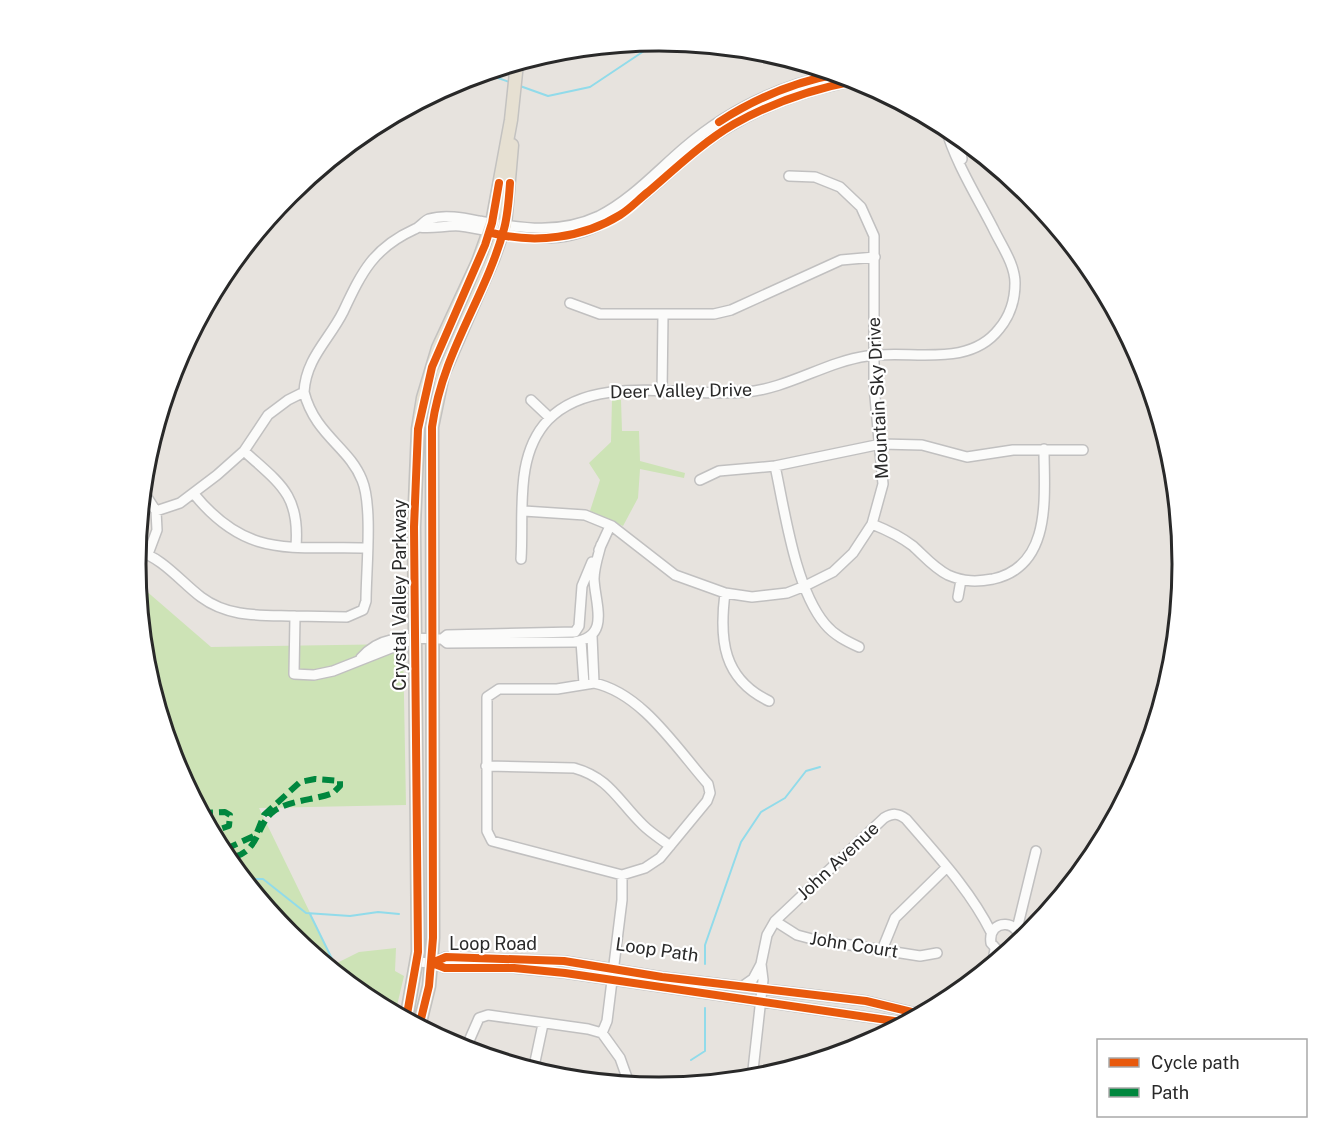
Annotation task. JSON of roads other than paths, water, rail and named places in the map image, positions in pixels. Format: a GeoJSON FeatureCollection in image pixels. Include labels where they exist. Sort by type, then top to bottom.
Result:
{"type":"FeatureCollection","features":[{"type":"Feature","properties":{"kind":"main road","name":"Crystal Valley Parkway"},"geometry":{"type":"LineString","coordinates":[[408,1012],[417,962],[414,639],[416,462],[423,398],[438,348],[491,227],[516,71]]}},
{"type":"Feature","properties":{"kind":"main road","name":"Crystal Valley Parkway"},"geometry":{"type":"LineString","coordinates":[[421,1019],[432,963],[437,639],[430,460],[435,408],[449,358],[504,230],[511,167],[510,120]]}},
{"type":"Feature","properties":{"kind":"street"},"geometry":{"type":"LineString","coordinates":[[504,230],[552,229],[578,224],[598,216],[613,208],[686,146],[747,105],[786,87],[823,77]]}},
{"type":"Feature","properties":{"kind":"street"},"geometry":{"type":"LineString","coordinates":[[150,501],[156,511],[157,530],[148,554],[201,598],[221,609],[245,615],[347,617],[363,610],[366,601],[366,509],[362,481],[354,466],[314,418],[304,392],[308,368],[335,327],[359,276],[379,251],[395,238],[419,227],[428,219],[442,217],[543,238],[570,235],[596,227],[622,215],[701,146],[734,124],[788,99],[842,85]]}},
{"type":"Feature","properties":{"kind":"street"},"geometry":{"type":"LineString","coordinates":[[950,142],[956,158],[965,173]]}},
{"type":"Feature","properties":{"kind":"street"},"geometry":{"type":"LineString","coordinates":[[960,149],[965,173]]}},
{"type":"Feature","properties":{"kind":"street","name":"Deer Valley Drive"},"geometry":{"type":"LineString","coordinates":[[521,559],[524,474],[528,453],[535,438],[550,418],[566,405],[590,395],[754,391],[857,357],[965,352],[983,344],[1005,322],[1014,293],[1012,267],[965,173]]}},
{"type":"Feature","properties":{"kind":"street","name":"Mountain Sky Drive"},"geometry":{"type":"LineString","coordinates":[[524,512],[585,515],[610,526],[675,575],[725,593],[769,597],[805,586],[833,572],[853,553],[872,524],[883,484],[873,355],[874,236],[868,221],[851,196],[824,179],[789,176]]}},
{"type":"Feature","properties":{"kind":"street"},"geometry":{"type":"LineString","coordinates":[[570,303],[600,315],[705,315],[731,310],[833,264],[875,257]]}},
{"type":"Feature","properties":{"kind":"street"},"geometry":{"type":"LineString","coordinates":[[662,392],[663,315]]}},
{"type":"Feature","properties":{"kind":"street"},"geometry":{"type":"LineString","coordinates":[[156,511],[180,503],[194,494],[243,451],[268,415],[304,392]]}},
{"type":"Feature","properties":{"kind":"street"},"geometry":{"type":"LineString","coordinates":[[531,400],[550,418]]}},
{"type":"Feature","properties":{"kind":"street"},"geometry":{"type":"LineString","coordinates":[[700,480],[719,471],[775,466],[881,444],[905,442],[967,457],[1044,449],[1083,450]]}},
{"type":"Feature","properties":{"kind":"street"},"geometry":{"type":"LineString","coordinates":[[872,524],[898,535],[946,574],[961,580],[999,577],[1013,570],[1034,549],[1044,518],[1044,449]]}},
{"type":"Feature","properties":{"kind":"street"},"geometry":{"type":"LineString","coordinates":[[243,451],[286,489],[296,511],[296,546]]}},
{"type":"Feature","properties":{"kind":"street"},"geometry":{"type":"LineString","coordinates":[[775,466],[791,545],[805,586],[825,625],[840,639],[859,647]]}},
{"type":"Feature","properties":{"kind":"street"},"geometry":{"type":"LineString","coordinates":[[194,494],[211,514],[230,530],[254,542],[366,548]]}},
{"type":"Feature","properties":{"kind":"street"},"geometry":{"type":"LineString","coordinates":[[295,616],[294,674],[314,675],[333,671],[360,659],[369,649],[380,643],[402,636],[414,639],[437,639],[447,635],[575,632],[579,626],[582,586],[610,526]]}},
{"type":"Feature","properties":{"kind":"street"},"geometry":{"type":"LineString","coordinates":[[589,684],[592,636],[598,621],[594,571],[601,546]]}},
{"type":"Feature","properties":{"kind":"street"},"geometry":{"type":"LineString","coordinates":[[958,597],[961,580]]}},
{"type":"Feature","properties":{"kind":"street"},"geometry":{"type":"LineString","coordinates":[[725,593],[723,640],[728,658],[737,677],[751,692],[769,701]]}},
{"type":"Feature","properties":{"kind":"street"},"geometry":{"type":"LineString","coordinates":[[437,639],[447,643],[581,641],[592,636]]}},
{"type":"Feature","properties":{"kind":"street"},"geometry":{"type":"LineString","coordinates":[[581,641],[589,684]]}},
{"type":"Feature","properties":{"kind":"street"},"geometry":{"type":"LineString","coordinates":[[589,684],[609,686],[631,699],[708,784],[710,793],[707,801],[660,858],[645,868],[622,875],[492,841],[487,831],[486,705],[492,691],[557,689],[589,684]]}},
{"type":"Feature","properties":{"kind":"street"},"geometry":{"type":"LineString","coordinates":[[486,766],[574,768],[588,772],[600,778],[644,825],[670,846]]}},
{"type":"Feature","properties":{"kind":"street","name":"John Avenue"},"geometry":{"type":"LineString","coordinates":[[743,986],[753,979],[761,964],[767,934],[775,921],[884,818],[892,814],[900,814],[906,819],[947,867],[980,909],[992,932],[990,940],[999,950]]}},
{"type":"Feature","properties":{"kind":"street"},"geometry":{"type":"LineString","coordinates":[[992,932],[1009,926],[1028,890],[1036,851]]}},
{"type":"Feature","properties":{"kind":"street"},"geometry":{"type":"LineString","coordinates":[[882,951],[895,918],[947,867]]}},
{"type":"Feature","properties":{"kind":"street"},"geometry":{"type":"LineString","coordinates":[[602,1033],[607,1021],[614,968],[622,900],[622,875]]}},
{"type":"Feature","properties":{"kind":"street","name":"John Avenue"},"geometry":{"type":"LineString","coordinates":[[980,909],[1009,926]]}},
{"type":"Feature","properties":{"kind":"street","name":"John Court"},"geometry":{"type":"LineString","coordinates":[[775,921],[804,938],[920,956],[937,953]]}},
{"type":"Feature","properties":{"kind":"street"},"geometry":{"type":"LineString","coordinates":[[1009,926],[1016,934]]}},
{"type":"Feature","properties":{"kind":"street","name":"Loop Road"},"geometry":{"type":"LineString","coordinates":[[432,963],[446,957],[524,958],[866,1001],[911,1012]]}},
{"type":"Feature","properties":{"kind":"street"},"geometry":{"type":"LineString","coordinates":[[417,962],[432,963]]}},
{"type":"Feature","properties":{"kind":"street","name":"Loop Road"},"geometry":{"type":"LineString","coordinates":[[432,963],[445,968],[514,968],[894,1021]]}},
{"type":"Feature","properties":{"kind":"street","name":"John Avenue"},"geometry":{"type":"LineString","coordinates":[[753,1069],[764,973],[761,964]]}},
{"type":"Feature","properties":{"kind":"street"},"geometry":{"type":"LineString","coordinates":[[469,1041],[478,1018],[489,1016],[602,1033],[620,1058],[627,1077]]}},
{"type":"Feature","properties":{"kind":"street"},"geometry":{"type":"LineString","coordinates":[[535,1063],[543,1024]]}},
{"type":"Feature","properties":{"kind":"waterway"},"geometry":{"type":"LineString","coordinates":[[520,86],[548,96],[590,87],[643,51]]}},
{"type":"Feature","properties":{"kind":"waterway"},"geometry":{"type":"LineString","coordinates":[[496,77],[512,83]]}},
{"type":"Feature","properties":{"kind":"waterway"},"geometry":{"type":"LineString","coordinates":[[705,964],[705,945],[741,842],[761,812],[785,798],[806,771],[820,767]]}},
{"type":"Feature","properties":{"kind":"waterway"},"geometry":{"type":"LineString","coordinates":[[254,879],[263,879],[306,913],[350,916],[378,912],[399,914]]}},
{"type":"Feature","properties":{"kind":"waterway"},"geometry":{"type":"LineString","coordinates":[[310,914],[333,961]]}},
{"type":"Feature","properties":{"kind":"waterway"},"geometry":{"type":"LineString","coordinates":[[691,1060],[705,1051],[705,1008]]}}]}
